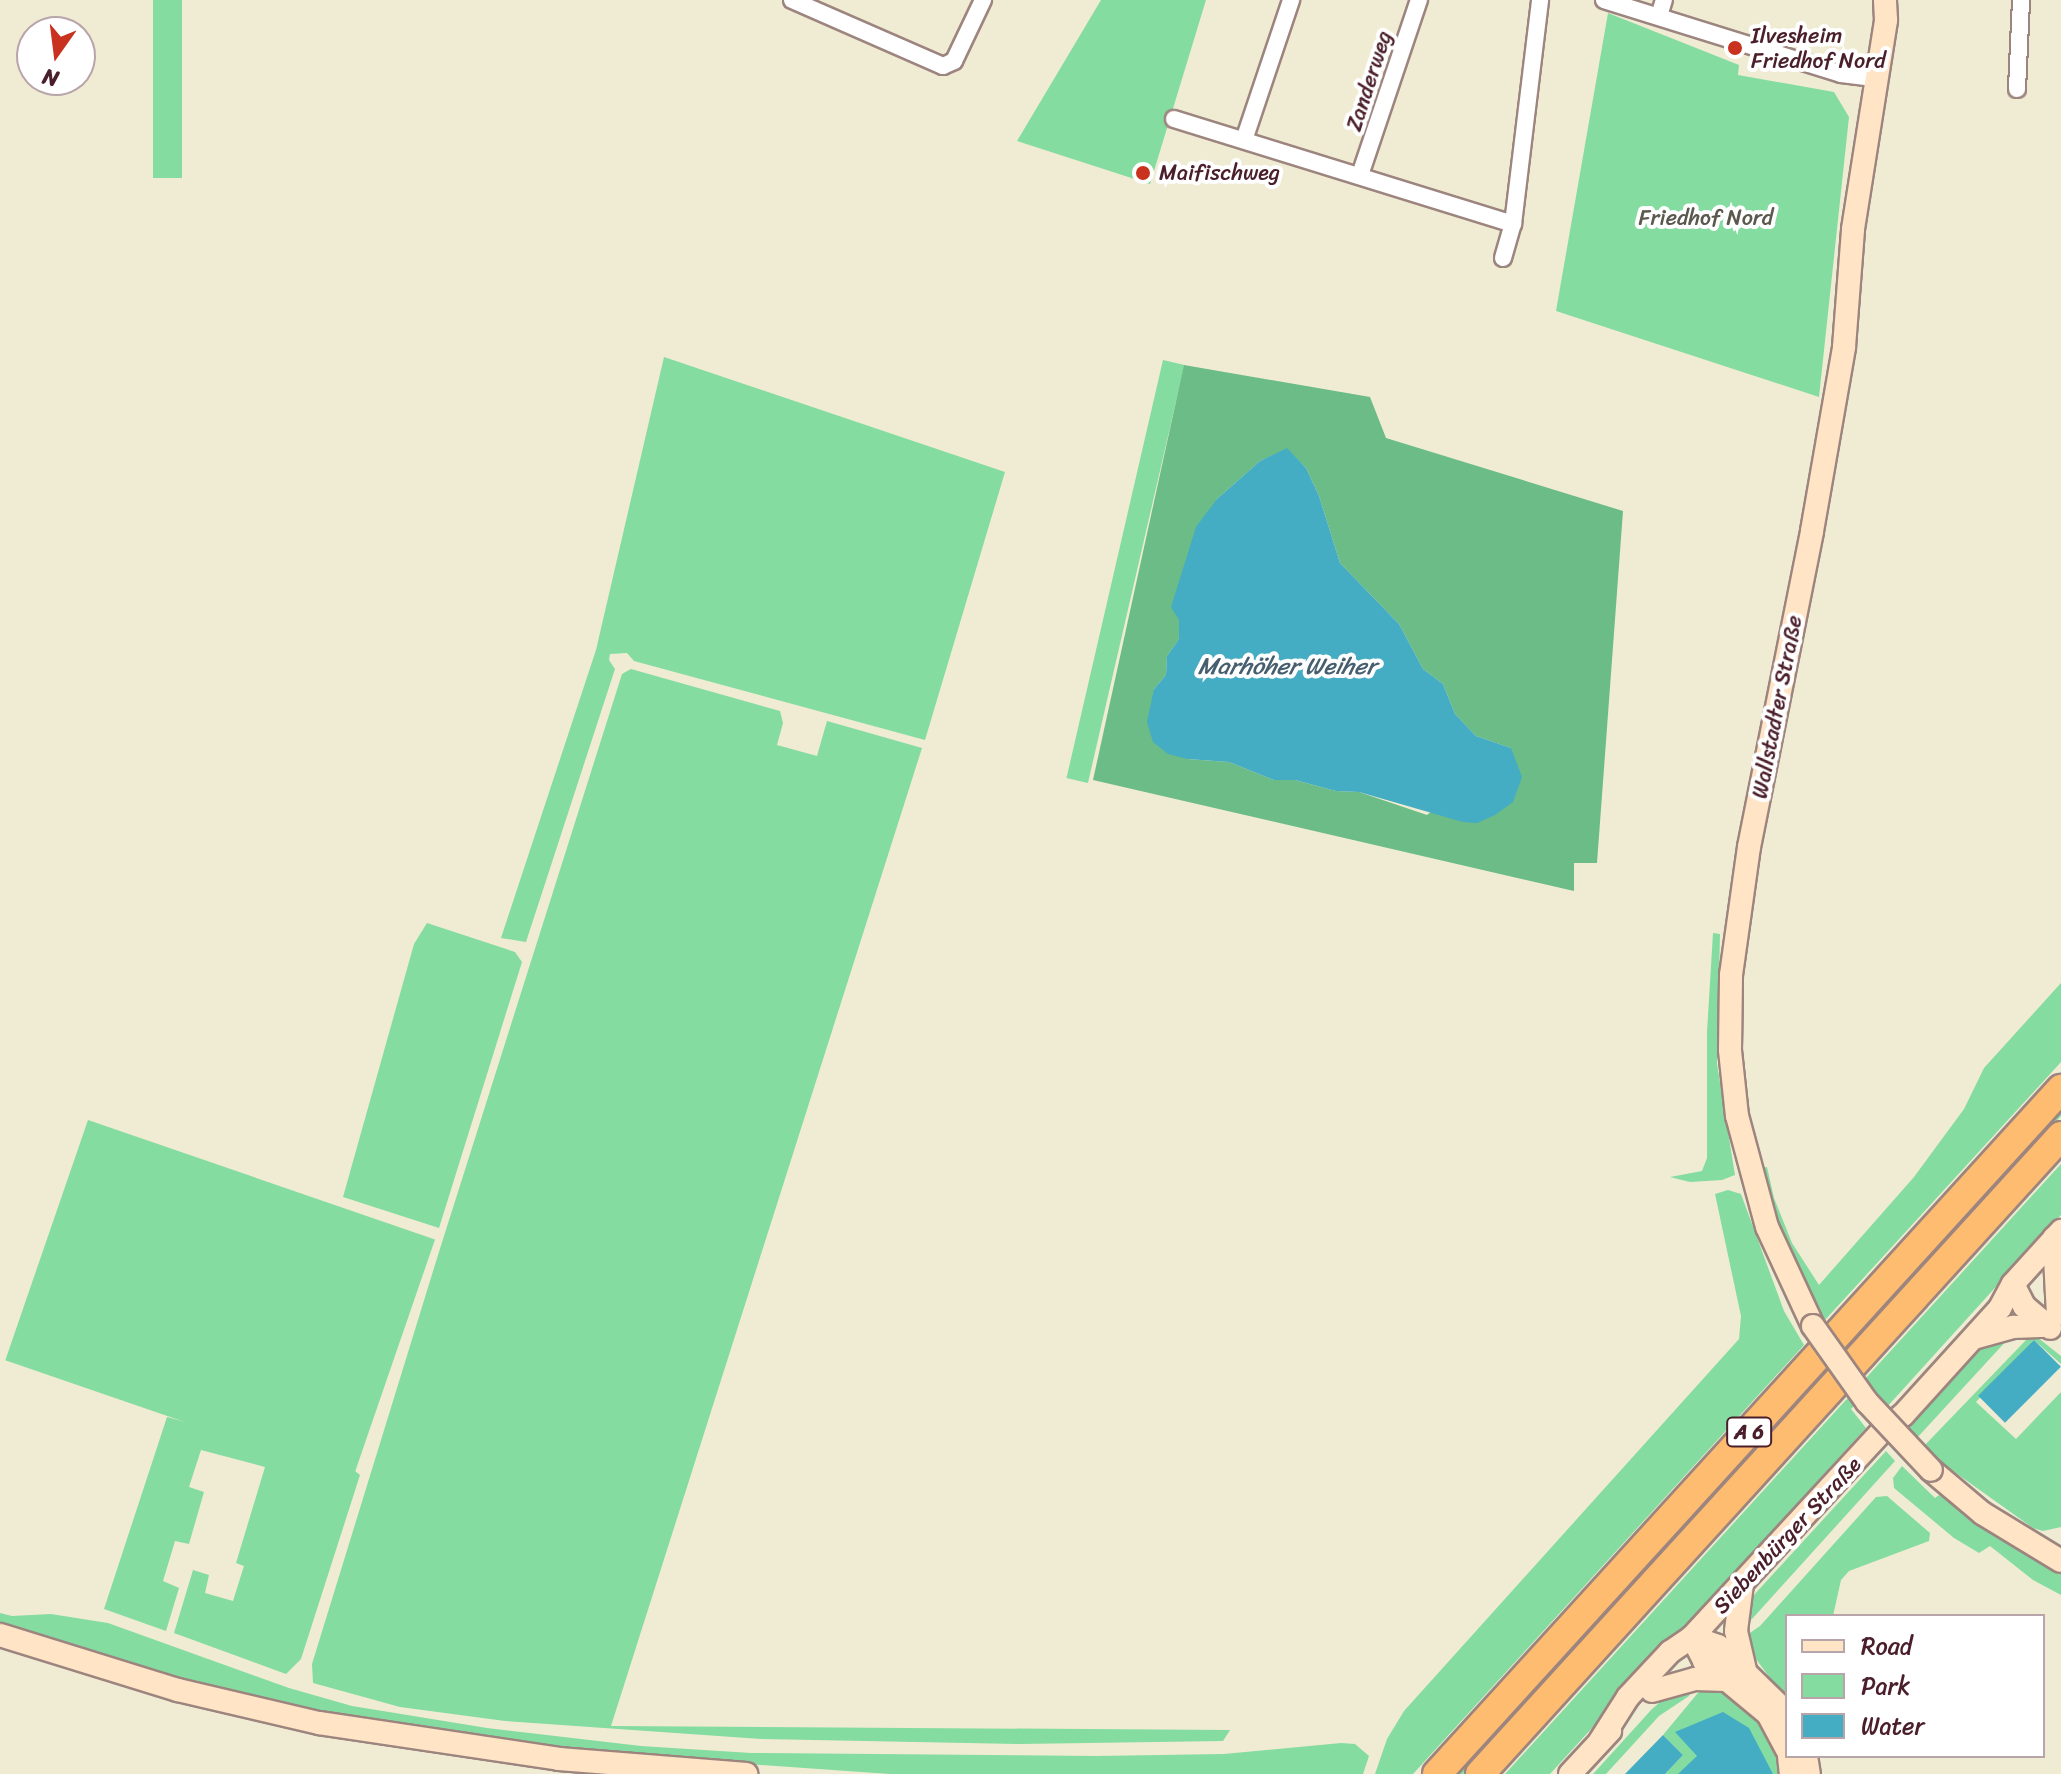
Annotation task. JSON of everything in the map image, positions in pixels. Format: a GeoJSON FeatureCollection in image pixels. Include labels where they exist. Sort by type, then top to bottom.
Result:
{"type":"FeatureCollection","features":[{"type":"Feature","properties":{"kind":"highway","name":"A 6"},"geometry":{"type":"LineString","coordinates":[[1437,1774],[2061,1089]]}},
{"type":"Feature","properties":{"kind":"highway","name":"A 6"},"geometry":{"type":"LineString","coordinates":[[1480,1774],[2061,1136]]}},
{"type":"Feature","properties":{"kind":"main road","name":"Wallstadter Straße"},"geometry":{"type":"LineString","coordinates":[[1874,78],[1872,48],[1877,0]]}},
{"type":"Feature","properties":{"kind":"main road","name":"Wallstadter Straße"},"geometry":{"type":"LineString","coordinates":[[1885,0],[1886,20],[1874,78],[1853,229],[1844,347],[1812,531],[1749,847],[1731,975],[1730,1050],[1737,1116],[1767,1227],[1812,1322],[1867,1402],[1931,1470],[1982,1513],[2058,1553]]}},
{"type":"Feature","properties":{"kind":"main road","name":"Siebenbürger Straße"},"geometry":{"type":"LineString","coordinates":[[1881,1432],[1903,1415],[2000,1308],[2013,1284],[2058,1235]]}},
{"type":"Feature","properties":{"kind":"main road"},"geometry":{"type":"LineString","coordinates":[[2057,1323],[2058,1235]]}},
{"type":"Feature","properties":{"kind":"main road","name":"Siebenbürger Straße"},"geometry":{"type":"LineString","coordinates":[[1600,1741],[1628,1697],[1670,1652],[1692,1637],[1881,1432],[1896,1409],[1990,1298],[2013,1284]]}},
{"type":"Feature","properties":{"kind":"main road"},"geometry":{"type":"LineString","coordinates":[[2013,1284],[2024,1306],[2057,1323]]}},
{"type":"Feature","properties":{"kind":"main road"},"geometry":{"type":"LineString","coordinates":[[1973,1338],[2013,1327],[2057,1323]]}},
{"type":"Feature","properties":{"kind":"main road"},"geometry":{"type":"LineString","coordinates":[[1736,1674],[1736,1631],[1742,1584]]}},
{"type":"Feature","properties":{"kind":"main road"},"geometry":{"type":"LineString","coordinates":[[0,1635],[178,1690],[319,1723],[479,1749],[746,1774]]}},
{"type":"Feature","properties":{"kind":"main road","name":"Siebenbürger Straße"},"geometry":{"type":"LineString","coordinates":[[1570,1774],[1680,1660],[1692,1637]]}},
{"type":"Feature","properties":{"kind":"main road"},"geometry":{"type":"LineString","coordinates":[[1692,1637],[1718,1646],[1768,1714],[1785,1745]]}},
{"type":"Feature","properties":{"kind":"main road"},"geometry":{"type":"LineString","coordinates":[[1652,1691],[1695,1679],[1736,1674],[1785,1711]]}},
{"type":"Feature","properties":{"kind":"street"},"geometry":{"type":"LineString","coordinates":[[792,0],[943,66],[954,61],[983,0]]}},
{"type":"Feature","properties":{"kind":"street"},"geometry":{"type":"LineString","coordinates":[[1244,140],[1291,0]]}},
{"type":"Feature","properties":{"kind":"street","name":"Zanderweg"},"geometry":{"type":"LineString","coordinates":[[1360,175],[1419,0]]}},
{"type":"Feature","properties":{"kind":"street"},"geometry":{"type":"LineString","coordinates":[[1503,258],[1513,224],[1540,0]]}},
{"type":"Feature","properties":{"kind":"street"},"geometry":{"type":"LineString","coordinates":[[1604,0],[1662,8],[1797,58],[1842,62],[1874,78]]}},
{"type":"Feature","properties":{"kind":"street"},"geometry":{"type":"LineString","coordinates":[[2017,89],[2021,0]]}},
{"type":"Feature","properties":{"kind":"street"},"geometry":{"type":"LineString","coordinates":[[1174,119],[1513,224]]}},
{"type":"Feature","properties":{"kind":"green space"},"geometry":{"type":"Polygon","coordinates":[[[153,0],[182,0],[182,178],[153,178],[153,0]]]}},
{"type":"Feature","properties":{"kind":"green space"},"geometry":{"type":"Polygon","coordinates":[[[1101,0],[1206,0],[1150,184],[1017,141],[1101,0]]]}},
{"type":"Feature","properties":{"kind":"green space","name":"Friedhof Nord"},"geometry":{"type":"Polygon","coordinates":[[[1608,13],[1739,65],[1738,75],[1834,92],[1849,117],[1819,397],[1556,311],[1608,13]]]}},
{"type":"Feature","properties":{"kind":"green space"},"geometry":{"type":"Polygon","coordinates":[[[664,357],[1005,472],[925,740],[634,661],[627,653],[610,654],[609,660],[615,669],[526,942],[501,938],[596,650],[664,357]]]}},
{"type":"Feature","properties":{"kind":"green space"},"geometry":{"type":"Polygon","coordinates":[[[1163,360],[1184,365],[1088,783],[1066,778],[1163,360]]]}},
{"type":"Feature","properties":{"kind":"green space"},"geometry":{"type":"Polygon","coordinates":[[[1184,365],[1370,397],[1386,438],[1623,511],[1597,863],[1574,863],[1574,891],[1093,780],[1184,365]],[[1287,449],[1260,461],[1217,499],[1179,620],[1179,639],[1167,656],[1166,675],[1154,689],[1187,759],[1229,762],[1274,780],[1295,780],[1336,791],[1359,792],[1427,815],[1511,748],[1476,736],[1455,714],[1443,684],[1423,669],[1399,624],[1340,563],[1319,496],[1306,468],[1287,449]]]}},
{"type":"Feature","properties":{"kind":"green space"},"geometry":{"type":"Polygon","coordinates":[[[631,669],[780,711],[783,723],[777,745],[817,756],[827,721],[922,748],[611,1726],[1230,1730],[1223,1741],[1020,1744],[761,1739],[505,1721],[400,1707],[313,1683],[312,1664],[438,1255],[622,674],[631,669]]]}},
{"type":"Feature","properties":{"kind":"green space"},"geometry":{"type":"Polygon","coordinates":[[[427,923],[515,952],[522,962],[439,1228],[343,1197],[414,944],[427,923]]]}},
{"type":"Feature","properties":{"kind":"green space"},"geometry":{"type":"Polygon","coordinates":[[[1713,933],[1720,934],[1717,1064],[1735,1175],[1722,1180],[1690,1182],[1670,1177],[1702,1171],[1707,1158],[1707,1032],[1713,933]]]}},
{"type":"Feature","properties":{"kind":"green space"},"geometry":{"type":"Polygon","coordinates":[[[2061,983],[2061,1062],[1825,1320],[1809,1294],[1805,1295],[1756,1169],[1767,1167],[1774,1198],[1792,1243],[1819,1285],[1914,1177],[1964,1109],[1984,1068],[2061,983]]]}},
{"type":"Feature","properties":{"kind":"green space"},"geometry":{"type":"Polygon","coordinates":[[[2061,1108],[2061,1116],[2020,1163],[1463,1774],[1455,1774],[2061,1108]]]}},
{"type":"Feature","properties":{"kind":"green space"},"geometry":{"type":"Polygon","coordinates":[[[88,1120],[435,1239],[352,1480],[5,1360],[88,1120]]]}},
{"type":"Feature","properties":{"kind":"green space"},"geometry":{"type":"Polygon","coordinates":[[[2061,1164],[2061,1215],[1886,1408],[1871,1389],[1851,1409],[1866,1428],[1550,1774],[1505,1774],[2061,1164]]]}},
{"type":"Feature","properties":{"kind":"green space"},"geometry":{"type":"Polygon","coordinates":[[[1728,1190],[1741,1194],[1784,1311],[1804,1345],[1413,1774],[1375,1774],[1387,1739],[1404,1711],[1739,1339],[1741,1316],[1715,1194],[1728,1190]]]}},
{"type":"Feature","properties":{"kind":"green space"},"geometry":{"type":"Polygon","coordinates":[[[2037,1337],[2061,1356],[2061,1364],[2034,1340],[1976,1402],[2016,1439],[2061,1392],[2061,1527],[2043,1531],[2033,1528],[1939,1461],[1924,1446],[2027,1339],[2037,1337]]]}},
{"type":"Feature","properties":{"kind":"green space"},"geometry":{"type":"Polygon","coordinates":[[[2008,1339],[1916,1439],[1905,1428],[1982,1346],[2008,1339]]]}},
{"type":"Feature","properties":{"kind":"green space"},"geometry":{"type":"Polygon","coordinates":[[[167,1417],[349,1466],[360,1475],[301,1659],[286,1674],[174,1633],[193,1570],[209,1575],[205,1593],[233,1601],[244,1566],[236,1563],[265,1467],[201,1450],[189,1487],[204,1492],[189,1544],[175,1541],[163,1581],[179,1588],[166,1631],[104,1609],[167,1417]]]}},
{"type":"Feature","properties":{"kind":"green space"},"geometry":{"type":"Polygon","coordinates":[[[1886,1451],[1895,1461],[1752,1619],[1744,1623],[1746,1607],[1753,1596],[1886,1451]]]}},
{"type":"Feature","properties":{"kind":"green space"},"geometry":{"type":"Polygon","coordinates":[[[1902,1466],[1935,1498],[1945,1491],[1976,1520],[2061,1572],[2061,1595],[2033,1580],[1990,1546],[1979,1553],[1954,1538],[1894,1488],[1893,1478],[1902,1466]]]}},
{"type":"Feature","properties":{"kind":"green space"},"geometry":{"type":"Polygon","coordinates":[[[1887,1496],[1930,1533],[1929,1541],[1849,1571],[1841,1580],[1833,1614],[1785,1614],[1785,1698],[1750,1651],[1744,1637],[1760,1626],[1876,1497],[1887,1496]]]}},
{"type":"Feature","properties":{"kind":"green space"},"geometry":{"type":"Polygon","coordinates":[[[0,1613],[12,1616],[51,1614],[108,1623],[289,1688],[352,1706],[487,1728],[641,1746],[751,1753],[1096,1756],[1224,1754],[1341,1743],[1355,1744],[1369,1756],[1363,1774],[890,1774],[535,1749],[235,1696],[0,1627],[0,1613]]]}},
{"type":"Feature","properties":{"kind":"green space"},"geometry":{"type":"Polygon","coordinates":[[[1691,1688],[1689,1696],[1659,1716],[1606,1774],[1593,1774],[1652,1709],[1665,1698],[1691,1688]]]}},
{"type":"Feature","properties":{"kind":"green space"},"geometry":{"type":"Polygon","coordinates":[[[1702,1688],[1716,1689],[1739,1700],[1772,1729],[1785,1774],[1665,1774],[1683,1755],[1663,1735],[1702,1688]]]}},
{"type":"Feature","properties":{"kind":"water","name":"Marhöher Weiher"},"geometry":{"type":"Polygon","coordinates":[[[1287,448],[1306,468],[1319,496],[1340,563],[1399,624],[1423,669],[1443,684],[1455,714],[1476,736],[1511,748],[1522,777],[1513,802],[1495,815],[1477,823],[1463,822],[1359,792],[1336,791],[1295,780],[1274,780],[1229,762],[1187,759],[1168,754],[1153,742],[1147,722],[1154,689],[1166,675],[1167,656],[1179,639],[1179,620],[1171,607],[1196,527],[1217,499],[1260,461],[1287,448]]]}},
{"type":"Feature","properties":{"kind":"water"},"geometry":{"type":"Polygon","coordinates":[[[2034,1340],[2061,1367],[2005,1423],[1978,1396],[2034,1340]]]}},
{"type":"Feature","properties":{"kind":"water"},"geometry":{"type":"Polygon","coordinates":[[[1723,1712],[1749,1728],[1773,1774],[1678,1774],[1697,1756],[1675,1732],[1723,1712]]]}},
{"type":"Feature","properties":{"kind":"water"},"geometry":{"type":"Polygon","coordinates":[[[1663,1735],[1683,1755],[1665,1774],[1625,1774],[1663,1735]]]}},
{"type":"Feature","properties":{"kind":"place","name":"Ilvesheim Friedhof Nord"},"geometry":{"type":"Point","coordinates":[1735,48]}},
{"type":"Feature","properties":{"kind":"place","name":"Maifischweg"},"geometry":{"type":"Point","coordinates":[1143,173]}}]}
